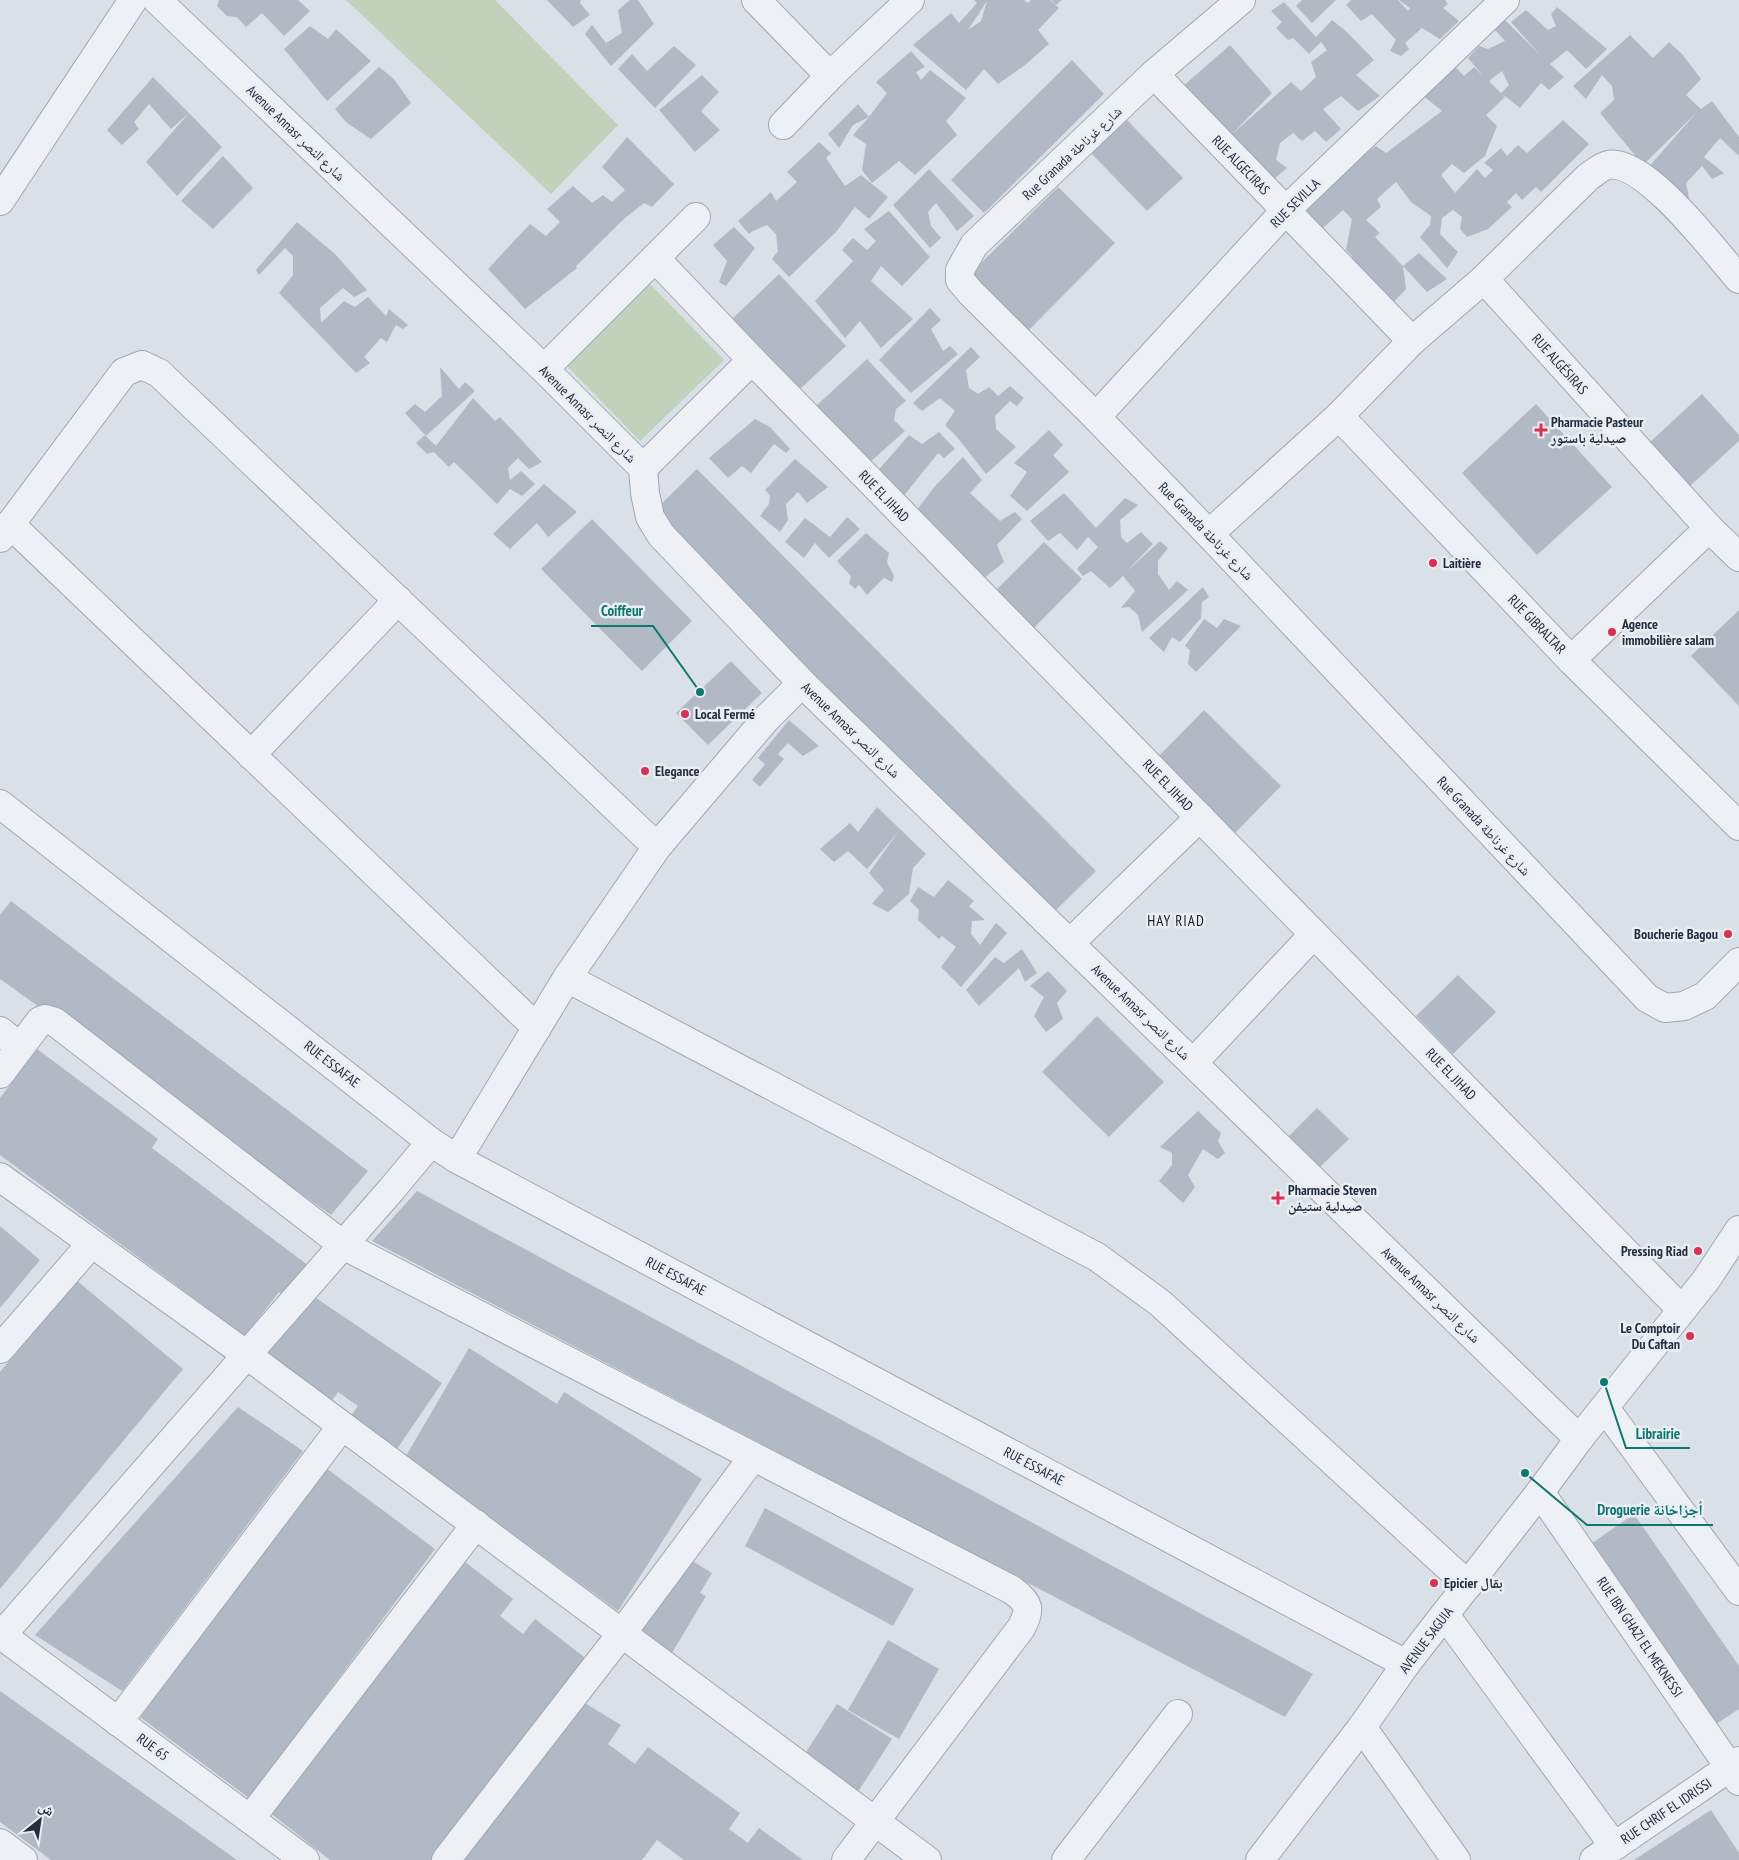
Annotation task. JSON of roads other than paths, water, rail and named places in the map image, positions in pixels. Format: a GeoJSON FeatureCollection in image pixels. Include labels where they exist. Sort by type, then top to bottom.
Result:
{"type":"FeatureCollection","features":[{"type":"Feature","properties":{"kind":"street"},"geometry":{"type":"LineString","coordinates":[[0,201],[133,0]]}},
{"type":"Feature","properties":{"kind":"street","name":"Avenue Annasr شارع النصر"},"geometry":{"type":"LineString","coordinates":[[158,0],[544,369],[642,468],[644,494],[650,517],[660,536],[802,683],[1579,1440]]}},
{"type":"Feature","properties":{"kind":"street"},"geometry":{"type":"LineString","coordinates":[[756,0],[830,76]]}},
{"type":"Feature","properties":{"kind":"street"},"geometry":{"type":"LineString","coordinates":[[783,125],[830,76],[910,0]]}},
{"type":"Feature","properties":{"kind":"street","name":"Rue Granada شارع غرناطة"},"geometry":{"type":"LineString","coordinates":[[1241,0],[1154,74],[974,245],[960,270],[960,280],[1209,534],[1647,998],[1665,1008],[1684,1006],[1705,996],[1739,962]]}},
{"type":"Feature","properties":{"kind":"street","name":"RUE SEVILLA"},"geometry":{"type":"LineString","coordinates":[[1096,417],[1285,211],[1505,0]]}},
{"type":"Feature","properties":{"kind":"street","name":"RUE ALGECIRAS"},"geometry":{"type":"LineString","coordinates":[[1154,74],[1412,341]]}},
{"type":"Feature","properties":{"kind":"street"},"geometry":{"type":"LineString","coordinates":[[1209,534],[1339,416],[1412,341],[1484,280],[1588,177],[1608,165],[1625,166],[1651,183],[1666,196],[1739,279]]}},
{"type":"Feature","properties":{"kind":"street"},"geometry":{"type":"LineString","coordinates":[[544,369],[696,217]]}},
{"type":"Feature","properties":{"kind":"street","name":"RUE EL JIHAD"},"geometry":{"type":"LineString","coordinates":[[655,258],[752,360],[1682,1310]]}},
{"type":"Feature","properties":{"kind":"street","name":"RUE ALGÉSIRAS"},"geometry":{"type":"LineString","coordinates":[[1484,280],[1709,528],[1739,557]]}},
{"type":"Feature","properties":{"kind":"street"},"geometry":{"type":"LineString","coordinates":[[642,468],[752,360]]}},
{"type":"Feature","properties":{"kind":"street"},"geometry":{"type":"LineString","coordinates":[[537,1028],[251,755],[5,531],[124,372],[142,365],[159,373],[657,847]]}},
{"type":"Feature","properties":{"kind":"street","name":"RUE GIBRALTAR"},"geometry":{"type":"LineString","coordinates":[[1339,416],[1571,660],[1739,826]]}},
{"type":"Feature","properties":{"kind":"street"},"geometry":{"type":"LineString","coordinates":[[1571,660],[1709,528]]}},
{"type":"Feature","properties":{"kind":"street"},"geometry":{"type":"LineString","coordinates":[[251,755],[398,600]]}},
{"type":"Feature","properties":{"kind":"street"},"geometry":{"type":"LineString","coordinates":[[458,1159],[567,978],[657,847],[766,720],[802,683]]}},
{"type":"Feature","properties":{"kind":"street","name":"RUE ESSAFAE"},"geometry":{"type":"LineString","coordinates":[[0,804],[431,1142],[458,1159],[1406,1664]]}},
{"type":"Feature","properties":{"kind":"street"},"geometry":{"type":"LineString","coordinates":[[1070,943],[1200,818]]}},
{"type":"Feature","properties":{"kind":"street"},"geometry":{"type":"LineString","coordinates":[[1193,1063],[1314,934]]}},
{"type":"Feature","properties":{"kind":"street"},"geometry":{"type":"LineString","coordinates":[[567,978],[1097,1257],[1160,1303],[1468,1585]]}},
{"type":"Feature","properties":{"kind":"street"},"geometry":{"type":"LineString","coordinates":[[0,1074],[10,1039],[45,1019],[55,1022],[343,1245],[1012,1590],[1022,1597],[1028,1607],[1028,1616],[1021,1628],[846,1860]]}},
{"type":"Feature","properties":{"kind":"street"},"geometry":{"type":"LineString","coordinates":[[1,1635],[431,1142]]}},
{"type":"Feature","properties":{"kind":"street"},"geometry":{"type":"LineString","coordinates":[[0,1177],[247,1355],[927,1860]]}},
{"type":"Feature","properties":{"kind":"street","name":"AVENUE SAGUIA"},"geometry":{"type":"LineString","coordinates":[[1273,1854],[1406,1664],[1579,1440],[1706,1280],[1739,1230]]}},
{"type":"Feature","properties":{"kind":"street"},"geometry":{"type":"LineString","coordinates":[[0,1349],[91,1244]]}},
{"type":"Feature","properties":{"kind":"street"},"geometry":{"type":"LineString","coordinates":[[1605,1408],[1739,1591]]}},
{"type":"Feature","properties":{"kind":"street"},"geometry":{"type":"LineString","coordinates":[[118,1722],[342,1426]]}},
{"type":"Feature","properties":{"kind":"street"},"geometry":{"type":"LineString","coordinates":[[446,1860],[622,1633],[753,1457]]}},
{"type":"Feature","properties":{"kind":"street","name":"RUE IBN GHAZI EL MEKNESSI"},"geometry":{"type":"LineString","coordinates":[[1540,1492],[1736,1770]]}},
{"type":"Feature","properties":{"kind":"street"},"geometry":{"type":"LineString","coordinates":[[250,1819],[476,1524]]}},
{"type":"Feature","properties":{"kind":"street"},"geometry":{"type":"LineString","coordinates":[[1445,1615],[1604,1853]]}},
{"type":"Feature","properties":{"kind":"street","name":"RUE 65"},"geometry":{"type":"LineString","coordinates":[[1,1635],[305,1860]]}},
{"type":"Feature","properties":{"kind":"street"},"geometry":{"type":"LineString","coordinates":[[1066,1860],[1178,1714]]}},
{"type":"Feature","properties":{"kind":"street"},"geometry":{"type":"LineString","coordinates":[[1362,1727],[1456,1860]]}},
{"type":"Feature","properties":{"kind":"street","name":"RUE CHRIF EL IDRISSI"},"geometry":{"type":"LineString","coordinates":[[1604,1853],[1736,1770]]}},
{"type":"Feature","properties":{"kind":"street"},"geometry":{"type":"LineString","coordinates":[[0,1843],[23,1860]]}},
{"type":"Feature","properties":{"kind":"place","name":"Pharmacie Pasteur صيدلية باستور"},"geometry":{"type":"Point","coordinates":[1541,430]}},
{"type":"Feature","properties":{"kind":"place","name":"Laitière"},"geometry":{"type":"Point","coordinates":[1433,563]}},
{"type":"Feature","properties":{"kind":"place","name":"Agence immobilière salam"},"geometry":{"type":"Point","coordinates":[1612,632]}},
{"type":"Feature","properties":{"kind":"place","name":"Coiffeur"},"geometry":{"type":"Point","coordinates":[700,692]}},
{"type":"Feature","properties":{"kind":"place","name":"Local Fermé"},"geometry":{"type":"Point","coordinates":[685,714]}},
{"type":"Feature","properties":{"kind":"place","name":"Elegance"},"geometry":{"type":"Point","coordinates":[645,771]}},
{"type":"Feature","properties":{"kind":"place","name":"Boucherie Bagou"},"geometry":{"type":"Point","coordinates":[1728,934]}},
{"type":"Feature","properties":{"kind":"place","name":"Pharmacie Steven صيدلية ستيفن"},"geometry":{"type":"Point","coordinates":[1278,1198]}},
{"type":"Feature","properties":{"kind":"place","name":"Pressing Riad"},"geometry":{"type":"Point","coordinates":[1698,1251]}},
{"type":"Feature","properties":{"kind":"place","name":"Le Comptoir Du Caftan"},"geometry":{"type":"Point","coordinates":[1690,1336]}},
{"type":"Feature","properties":{"kind":"place","name":"Librairie"},"geometry":{"type":"Point","coordinates":[1604,1382]}},
{"type":"Feature","properties":{"kind":"place","name":"Droguerie أجزاخانة"},"geometry":{"type":"Point","coordinates":[1525,1473]}},
{"type":"Feature","properties":{"kind":"place","name":"Epicier بقال"},"geometry":{"type":"Point","coordinates":[1434,1583]}},
{"type":"Feature","properties":{"kind":"district","name":"HAY RIAD"},"geometry":{"type":"Point","coordinates":[1176,920]}}]}
